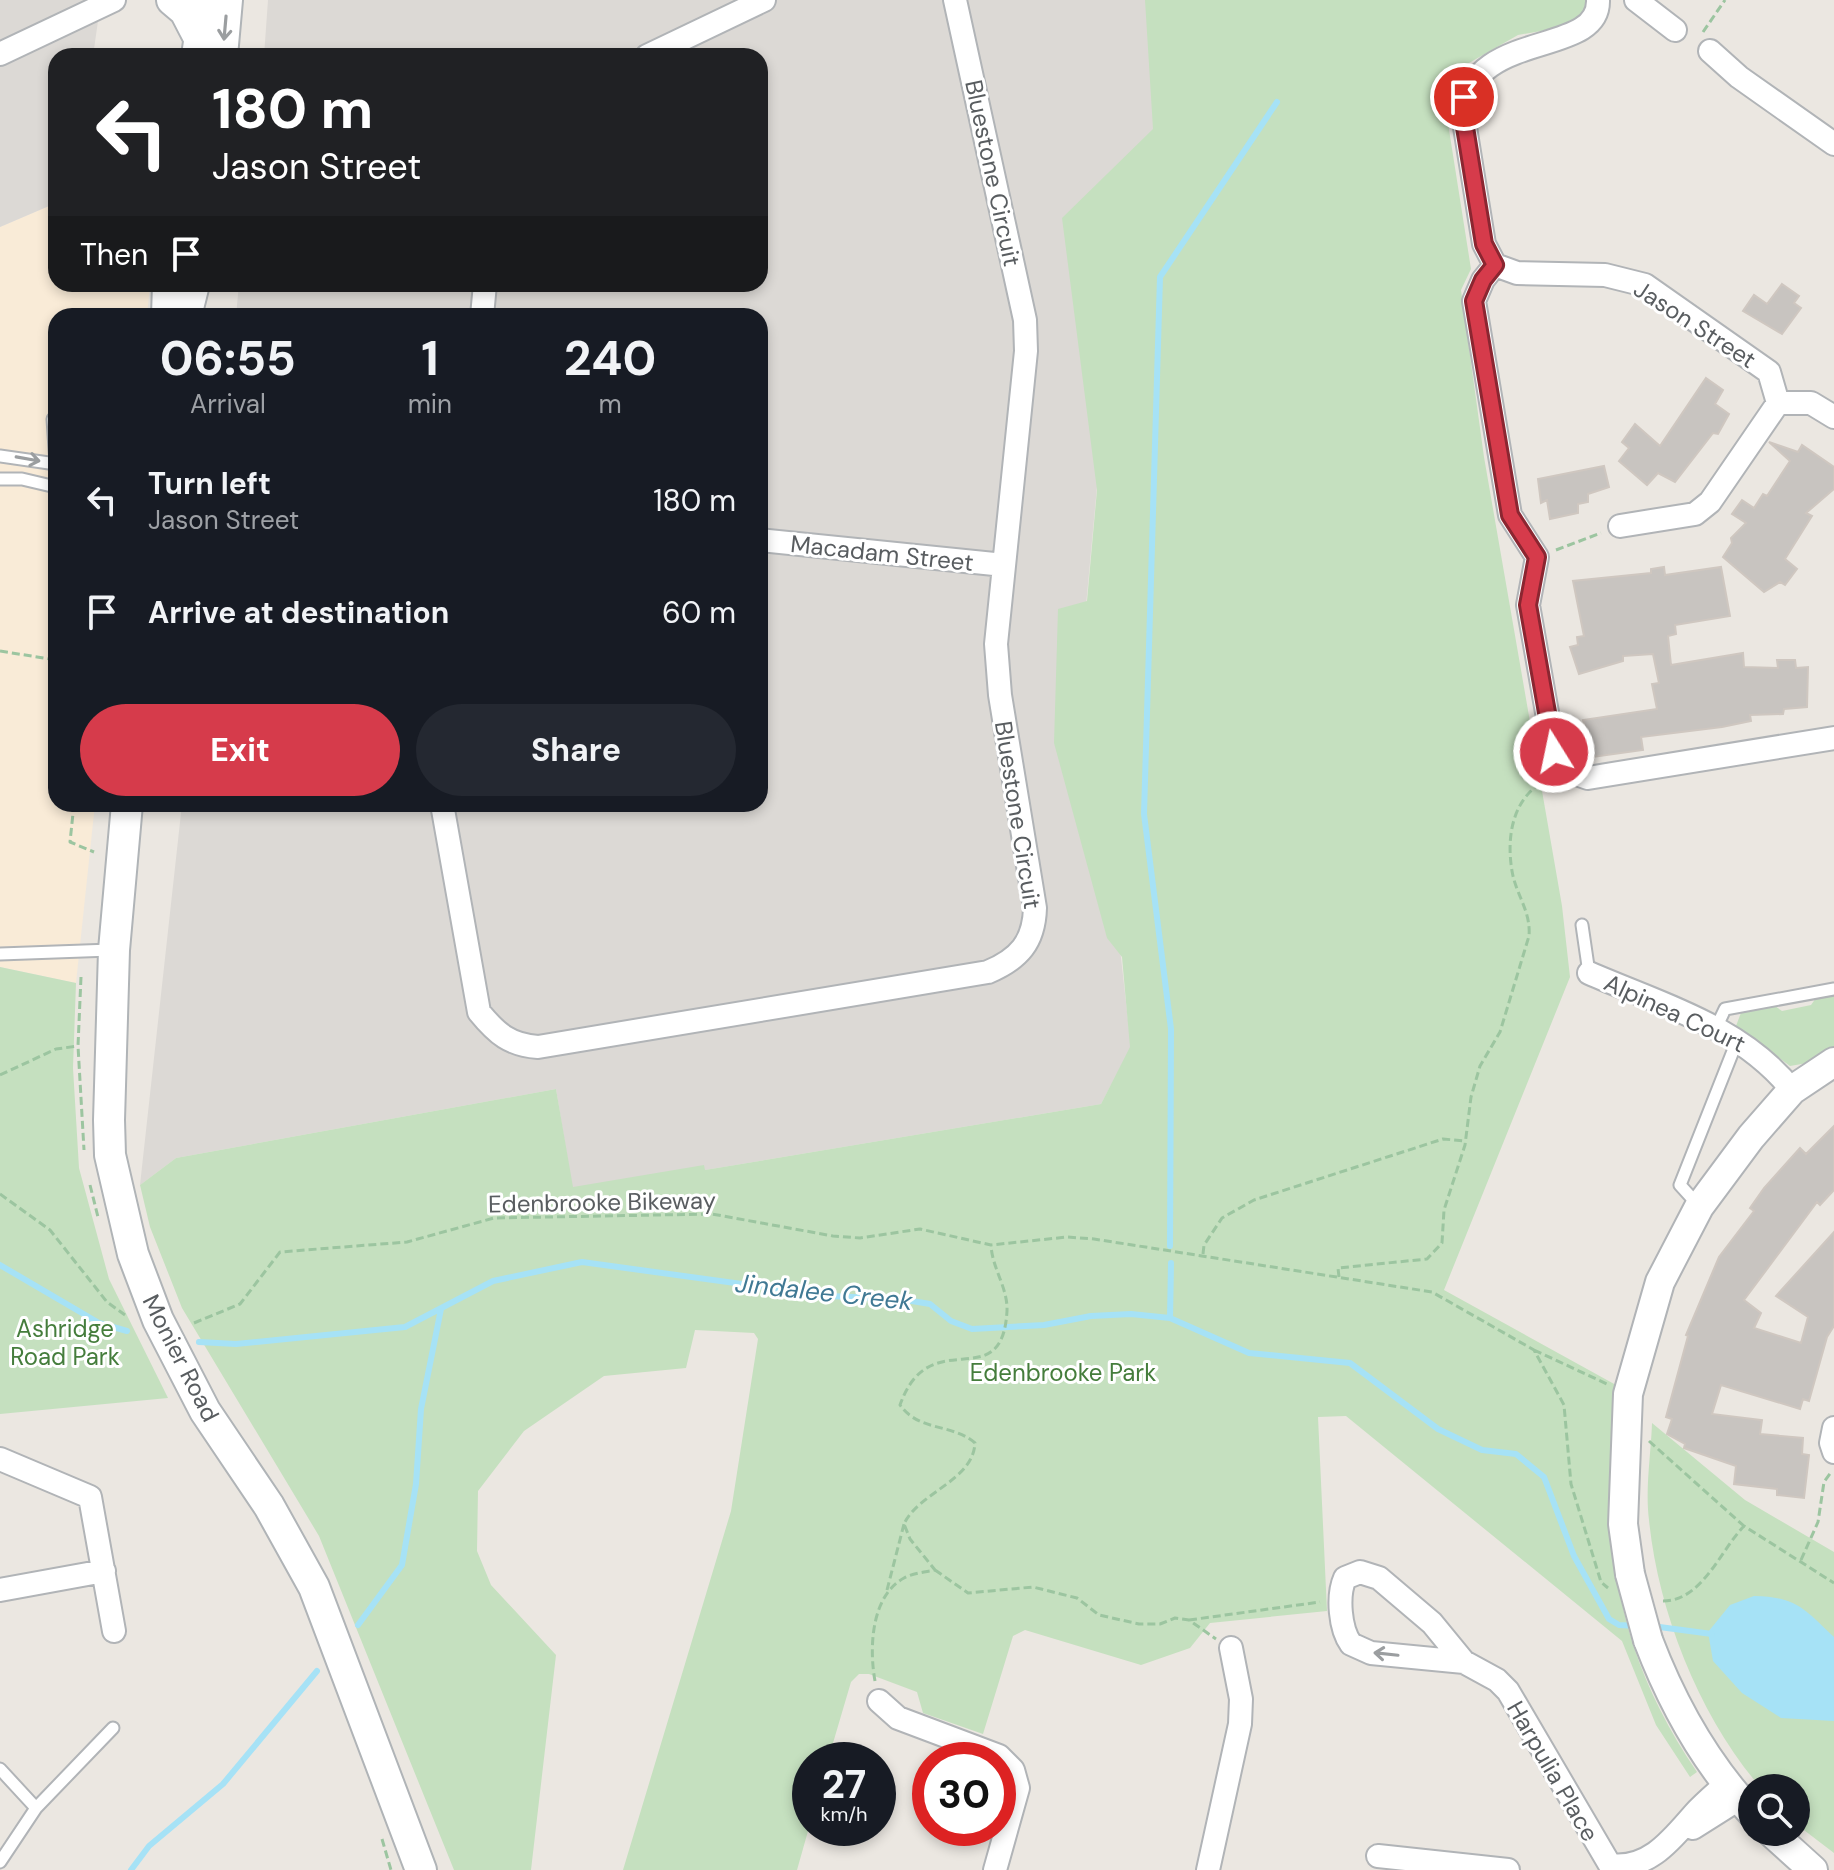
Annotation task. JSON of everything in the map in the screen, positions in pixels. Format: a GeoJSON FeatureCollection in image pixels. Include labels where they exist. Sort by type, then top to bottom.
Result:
{"type":"FeatureCollection","features":[{"type":"Feature","properties":{"kind":"main road"},"geometry":{"type":"LineString","coordinates":[[172,0],[185,11],[205,48]]}},
{"type":"Feature","properties":{"kind":"main road"},"geometry":{"type":"LineString","coordinates":[[205,0],[206,48]]}},
{"type":"Feature","properties":{"kind":"main road"},"geometry":{"type":"LineString","coordinates":[[207,48],[227,0]]}},
{"type":"Feature","properties":{"kind":"main road","name":"Monier Road"},"geometry":{"type":"LineString","coordinates":[[126,812],[114,950],[110,1155],[133,1254],[158,1320],[185,1374],[277,1520],[314,1587],[421,1870]]}},
{"type":"Feature","properties":{"kind":"street"},"geometry":{"type":"LineString","coordinates":[[0,54],[114,0]]}},
{"type":"Feature","properties":{"kind":"street"},"geometry":{"type":"LineString","coordinates":[[664,48],[764,0]]}},
{"type":"Feature","properties":{"kind":"street","name":"Bluestone Circuit"},"geometry":{"type":"LineString","coordinates":[[443,812],[479,1012],[497,1034],[519,1046],[538,1047],[988,972],[1006,964],[1024,950],[1034,926],[1035,908],[1000,695],[996,644],[1026,351],[1025,320],[955,0]]}},
{"type":"Feature","properties":{"kind":"street"},"geometry":{"type":"LineString","coordinates":[[1598,0],[1594,20],[1586,29],[1530,45],[1498,62],[1475,77],[1464,97],[1463,115],[1484,244],[1495,265],[1483,280],[1474,301],[1510,515],[1537,557],[1528,605],[1554,752],[1565,770],[1588,778],[1834,738]]}},
{"type":"Feature","properties":{"kind":"street"},"geometry":{"type":"LineString","coordinates":[[1636,0],[1675,30]]}},
{"type":"Feature","properties":{"kind":"street"},"geometry":{"type":"LineString","coordinates":[[1704,44],[1748,83],[1834,144]]}},
{"type":"Feature","properties":{"kind":"street","name":"Jason Street"},"geometry":{"type":"LineString","coordinates":[[1495,265],[1517,273],[1605,275],[1645,285],[1769,372],[1778,403]]}},
{"type":"Feature","properties":{"kind":"street"},"geometry":{"type":"LineString","coordinates":[[1620,526],[1695,514],[1710,502],[1778,403],[1811,403],[1834,417]]}},
{"type":"Feature","properties":{"kind":"street","name":"Macadam Street"},"geometry":{"type":"LineString","coordinates":[[768,541],[1004,565]]}},
{"type":"Feature","properties":{"kind":"street","name":"Alpinea Court"},"geometry":{"type":"LineString","coordinates":[[1589,973],[1738,1039],[1765,1058],[1792,1090]]}},
{"type":"Feature","properties":{"kind":"street"},"geometry":{"type":"LineString","coordinates":[[1738,1797],[1670,1697],[1622,1583],[1628,1392],[1660,1282],[1699,1207],[1792,1090],[1834,1062]]}},
{"type":"Feature","properties":{"kind":"street"},"geometry":{"type":"LineString","coordinates":[[1834,1428],[1831,1443],[1834,1452]]}},
{"type":"Feature","properties":{"kind":"street"},"geometry":{"type":"LineString","coordinates":[[0,1459],[90,1497],[114,1631]]}},
{"type":"Feature","properties":{"kind":"street"},"geometry":{"type":"LineString","coordinates":[[0,1590],[104,1571]]}},
{"type":"Feature","properties":{"kind":"street","name":"Harpulia Place"},"geometry":{"type":"LineString","coordinates":[[1464,1662],[1435,1625],[1373,1575],[1360,1572],[1349,1575],[1343,1582],[1341,1598],[1346,1637],[1355,1647],[1382,1654],[1464,1662],[1493,1677],[1508,1691],[1601,1866],[1627,1867],[1644,1863],[1680,1833],[1738,1799]]}},
{"type":"Feature","properties":{"kind":"street"},"geometry":{"type":"LineString","coordinates":[[1208,1870],[1240,1724],[1241,1699],[1231,1648]]}},
{"type":"Feature","properties":{"kind":"street"},"geometry":{"type":"LineString","coordinates":[[879,1701],[898,1718],[999,1756],[1013,1770],[1018,1788],[995,1870]]}},
{"type":"Feature","properties":{"kind":"street"},"geometry":{"type":"LineString","coordinates":[[1786,1846],[1813,1870]]}},
{"type":"Feature","properties":{"kind":"street"},"geometry":{"type":"LineString","coordinates":[[1378,1856],[1508,1870]]}},
{"type":"Feature","properties":{"kind":"lane"},"geometry":{"type":"LineString","coordinates":[[0,456],[48,463]]}},
{"type":"Feature","properties":{"kind":"lane"},"geometry":{"type":"LineString","coordinates":[[0,479],[22,479],[48,485]]}},
{"type":"Feature","properties":{"kind":"lane"},"geometry":{"type":"LineString","coordinates":[[1582,925],[1589,973]]}},
{"type":"Feature","properties":{"kind":"lane"},"geometry":{"type":"LineString","coordinates":[[0,954],[114,950]]}},
{"type":"Feature","properties":{"kind":"lane"},"geometry":{"type":"LineString","coordinates":[[1716,1028],[1725,1009],[1834,989]]}},
{"type":"Feature","properties":{"kind":"lane"},"geometry":{"type":"LineString","coordinates":[[1699,1207],[1680,1185],[1738,1039]]}},
{"type":"Feature","properties":{"kind":"lane"},"geometry":{"type":"LineString","coordinates":[[0,1862],[36,1808],[113,1728]]}},
{"type":"Feature","properties":{"kind":"lane"},"geometry":{"type":"LineString","coordinates":[[0,1769],[36,1808]]}},
{"type":"Feature","properties":{"kind":"path"},"geometry":{"type":"LineString","coordinates":[[1704,44],[1725,0]]}},
{"type":"Feature","properties":{"kind":"path"},"geometry":{"type":"LineString","coordinates":[[1537,557],[1620,526]]}},
{"type":"Feature","properties":{"kind":"path"},"geometry":{"type":"LineString","coordinates":[[0,651],[48,659]]}},
{"type":"Feature","properties":{"kind":"path"},"geometry":{"type":"LineString","coordinates":[[1339,1277],[1338,1268],[1427,1259],[1438,1251],[1444,1210],[1466,1141],[1471,1097],[1480,1066],[1500,1032],[1529,936],[1530,921],[1512,872],[1513,822],[1525,794],[1565,770]]}},
{"type":"Feature","properties":{"kind":"path"},"geometry":{"type":"LineString","coordinates":[[73,812],[70,842],[94,852]]}},
{"type":"Feature","properties":{"kind":"path"},"geometry":{"type":"LineString","coordinates":[[0,1075],[56,1049],[78,1046],[81,977]]}},
{"type":"Feature","properties":{"kind":"path"},"geometry":{"type":"LineString","coordinates":[[1203,1256],[1204,1245],[1222,1218],[1254,1200],[1443,1139],[1466,1141]]}},
{"type":"Feature","properties":{"kind":"path"},"geometry":{"type":"LineString","coordinates":[[0,1194],[50,1230],[107,1302],[125,1315]]}},
{"type":"Feature","properties":{"kind":"path","name":"Edenbrooke Bikeway"},"geometry":{"type":"LineString","coordinates":[[194,1323],[240,1304],[280,1252],[407,1242],[494,1218],[712,1214],[860,1238],[920,1229],[991,1245],[1067,1237],[1432,1292],[1534,1350],[1619,1389]]}},
{"type":"Feature","properties":{"kind":"path"},"geometry":{"type":"LineString","coordinates":[[879,1701],[871,1659],[877,1617],[904,1524],[912,1508],[965,1468],[974,1453],[975,1443],[967,1436],[922,1424],[908,1416],[900,1405],[908,1384],[918,1371],[936,1361],[988,1355],[996,1350],[1003,1335],[1007,1310],[1001,1283],[992,1266],[991,1245]]}},
{"type":"Feature","properties":{"kind":"path"},"geometry":{"type":"LineString","coordinates":[[1534,1350],[1564,1405],[1571,1484],[1601,1582],[1622,1583]]}},
{"type":"Feature","properties":{"kind":"path"},"geometry":{"type":"LineString","coordinates":[[1644,1437],[1744,1526],[1834,1583]]}},
{"type":"Feature","properties":{"kind":"path"},"geometry":{"type":"LineString","coordinates":[[1801,1560],[1818,1522],[1824,1482],[1834,1470]]}},
{"type":"Feature","properties":{"kind":"path"},"geometry":{"type":"LineString","coordinates":[[904,1524],[910,1539],[935,1570],[968,1593],[1033,1587],[1077,1598],[1099,1615],[1139,1624],[1160,1624],[1175,1618],[1189,1620],[1341,1598]]}},
{"type":"Feature","properties":{"kind":"path"},"geometry":{"type":"LineString","coordinates":[[1651,1601],[1677,1601],[1702,1583],[1744,1526]]}},
{"type":"Feature","properties":{"kind":"path"},"geometry":{"type":"LineString","coordinates":[[886,1592],[905,1577],[935,1570]]}},
{"type":"Feature","properties":{"kind":"path"},"geometry":{"type":"LineString","coordinates":[[1189,1620],[1231,1648]]}},
{"type":"Feature","properties":{"kind":"shaded area"},"geometry":{"type":"Polygon","coordinates":[[[0,0],[101,0],[94,48],[48,48],[48,206],[0,227],[0,0]]]}},
{"type":"Feature","properties":{"kind":"shaded area"},"geometry":{"type":"Polygon","coordinates":[[[268,0],[1157,0],[1163,144],[1099,465],[1084,627],[1131,1047],[1101,1104],[573,1192],[556,1089],[176,1158],[140,1185],[181,812],[768,812],[768,308],[237,308],[238,292],[768,292],[768,48],[265,48],[268,0]]]}},
{"type":"Feature","properties":{"kind":"shaded area"},"geometry":{"type":"Polygon","coordinates":[[[48,206],[48,292],[149,292],[148,308],[48,308],[48,812],[94,812],[76,983],[0,967],[0,227],[48,206]]]}},
{"type":"Feature","properties":{"kind":"green space","name":"Edenbrooke Park"},"geometry":{"type":"Polygon","coordinates":[[[1145,0],[1588,0],[1589,9],[1570,26],[1518,35],[1441,79],[1471,269],[1461,290],[1484,457],[1562,906],[1570,977],[1444,1290],[1616,1385],[1610,1490],[1612,1539],[1619,1587],[1646,1679],[1668,1725],[1697,1772],[1690,1777],[1656,1725],[1622,1641],[1346,1416],[1318,1417],[1327,1611],[1210,1623],[1190,1648],[1141,1665],[1025,1630],[1013,1636],[983,1734],[923,1713],[917,1692],[869,1674],[859,1674],[851,1682],[833,1742],[792,1742],[792,1846],[804,1846],[797,1870],[623,1870],[731,1511],[758,1339],[754,1333],[695,1330],[686,1368],[604,1376],[524,1431],[478,1491],[477,1551],[491,1585],[556,1655],[531,1870],[454,1870],[319,1536],[182,1308],[150,1227],[140,1185],[176,1158],[556,1089],[573,1187],[704,1165],[705,1170],[1101,1104],[1130,1047],[1122,957],[1107,938],[1054,743],[1058,609],[1087,601],[1097,490],[1062,218],[1153,129],[1145,0]]]}},
{"type":"Feature","properties":{"kind":"green space","name":"Ashridge Road Park"},"geometry":{"type":"Polygon","coordinates":[[[0,967],[76,983],[73,1068],[79,1168],[109,1279],[168,1398],[0,1414],[0,967]]]}},
{"type":"Feature","properties":{"kind":"green space"},"geometry":{"type":"Polygon","coordinates":[[[1834,995],[1834,1047],[1813,1062],[1790,1066],[1736,1026],[1742,1010],[1775,1006],[1782,1011],[1811,1005],[1816,998],[1834,995]]]}},
{"type":"Feature","properties":{"kind":"green space"},"geometry":{"type":"Polygon","coordinates":[[[1652,1423],[1745,1500],[1834,1552],[1834,1853],[1810,1835],[1810,1774],[1750,1774],[1719,1730],[1701,1697],[1672,1627],[1662,1591],[1654,1555],[1648,1496],[1652,1423]]]}},
{"type":"Feature","properties":{"kind":"water"},"geometry":{"type":"Polygon","coordinates":[[[1754,1596],[1780,1599],[1799,1606],[1834,1637],[1834,1721],[1781,1718],[1742,1693],[1713,1661],[1708,1632],[1730,1605],[1754,1596]]]}},
{"type":"Feature","properties":{"kind":"building"},"geometry":{"type":"Polygon","coordinates":[[[1782,284],[1799,296],[1794,303],[1801,308],[1782,334],[1743,311],[1754,295],[1767,304],[1782,284]]]}},
{"type":"Feature","properties":{"kind":"building"},"geometry":{"type":"Polygon","coordinates":[[[1706,378],[1723,390],[1715,404],[1729,414],[1718,434],[1713,433],[1675,482],[1658,473],[1647,485],[1619,461],[1629,448],[1622,442],[1635,424],[1660,446],[1706,378]]]}},
{"type":"Feature","properties":{"kind":"building"},"geometry":{"type":"Polygon","coordinates":[[[1769,442],[1798,452],[1802,445],[1834,467],[1834,489],[1806,513],[1812,516],[1785,559],[1797,569],[1785,585],[1780,582],[1764,592],[1723,557],[1732,543],[1731,538],[1746,523],[1732,514],[1742,500],[1754,508],[1763,494],[1767,496],[1790,461],[1769,442]]]}},
{"type":"Feature","properties":{"kind":"building"},"geometry":{"type":"Polygon","coordinates":[[[1604,466],[1609,487],[1588,494],[1588,502],[1578,504],[1578,513],[1550,519],[1547,500],[1541,503],[1538,479],[1604,466]]]}},
{"type":"Feature","properties":{"kind":"building"},"geometry":{"type":"Polygon","coordinates":[[[1664,567],[1665,575],[1721,567],[1730,616],[1675,625],[1676,634],[1668,636],[1671,665],[1743,653],[1744,667],[1778,668],[1777,660],[1795,660],[1796,668],[1808,667],[1807,707],[1784,709],[1783,714],[1750,715],[1751,721],[1722,727],[1641,737],[1643,750],[1593,757],[1583,720],[1657,709],[1652,684],[1659,683],[1653,654],[1623,656],[1623,661],[1579,674],[1570,647],[1578,645],[1577,637],[1584,636],[1573,581],[1651,573],[1651,569],[1664,567]]]}},
{"type":"Feature","properties":{"kind":"building"},"geometry":{"type":"Polygon","coordinates":[[[1834,1126],[1834,1190],[1820,1205],[1817,1202],[1744,1300],[1761,1313],[1754,1328],[1801,1343],[1808,1317],[1776,1296],[1834,1232],[1834,1326],[1827,1337],[1809,1401],[1803,1399],[1800,1409],[1721,1385],[1712,1414],[1762,1420],[1760,1434],[1803,1438],[1802,1454],[1809,1455],[1804,1498],[1777,1495],[1777,1489],[1734,1484],[1736,1466],[1684,1448],[1685,1444],[1667,1434],[1672,1419],[1666,1417],[1686,1335],[1719,1257],[1754,1211],[1750,1208],[1764,1188],[1800,1148],[1806,1154],[1834,1126]]]}},
{"type":"Feature","properties":{"kind":"waterway"},"geometry":{"type":"LineString","coordinates":[[1170,1246],[1171,1029],[1144,814],[1160,277],[1277,102]]}},
{"type":"Feature","properties":{"kind":"waterway","name":"Jindalee Creek"},"geometry":{"type":"LineString","coordinates":[[199,1342],[236,1344],[405,1327],[493,1281],[582,1262],[829,1296],[900,1299],[930,1304],[951,1321],[972,1329],[1044,1325],[1091,1316],[1131,1314],[1170,1318],[1249,1353],[1350,1363],[1438,1429],[1482,1450],[1516,1454],[1544,1477],[1574,1556],[1609,1619],[1619,1625],[1637,1626]]}},
{"type":"Feature","properties":{"kind":"waterway"},"geometry":{"type":"LineString","coordinates":[[1170,1318],[1171,1263]]}},
{"type":"Feature","properties":{"kind":"waterway"},"geometry":{"type":"LineString","coordinates":[[0,1265],[99,1323],[127,1331]]}},
{"type":"Feature","properties":{"kind":"waterway"},"geometry":{"type":"LineString","coordinates":[[358,1625],[402,1565],[416,1484],[421,1409],[441,1309]]}},
{"type":"Feature","properties":{"kind":"waterway","name":"Jindalee Creek"},"geometry":{"type":"LineString","coordinates":[[1652,1626],[1712,1634]]}},
{"type":"Feature","properties":{"kind":"waterway"},"geometry":{"type":"LineString","coordinates":[[131,1870],[149,1846],[223,1784],[317,1671]]}},
{"type":"Feature","properties":{"kind":"route"},"geometry":{"type":"LineString","coordinates":[[1464,97],[1463,115],[1484,244],[1495,265],[1483,280],[1474,301],[1510,515],[1537,557],[1528,605],[1554,752]]}}]}
